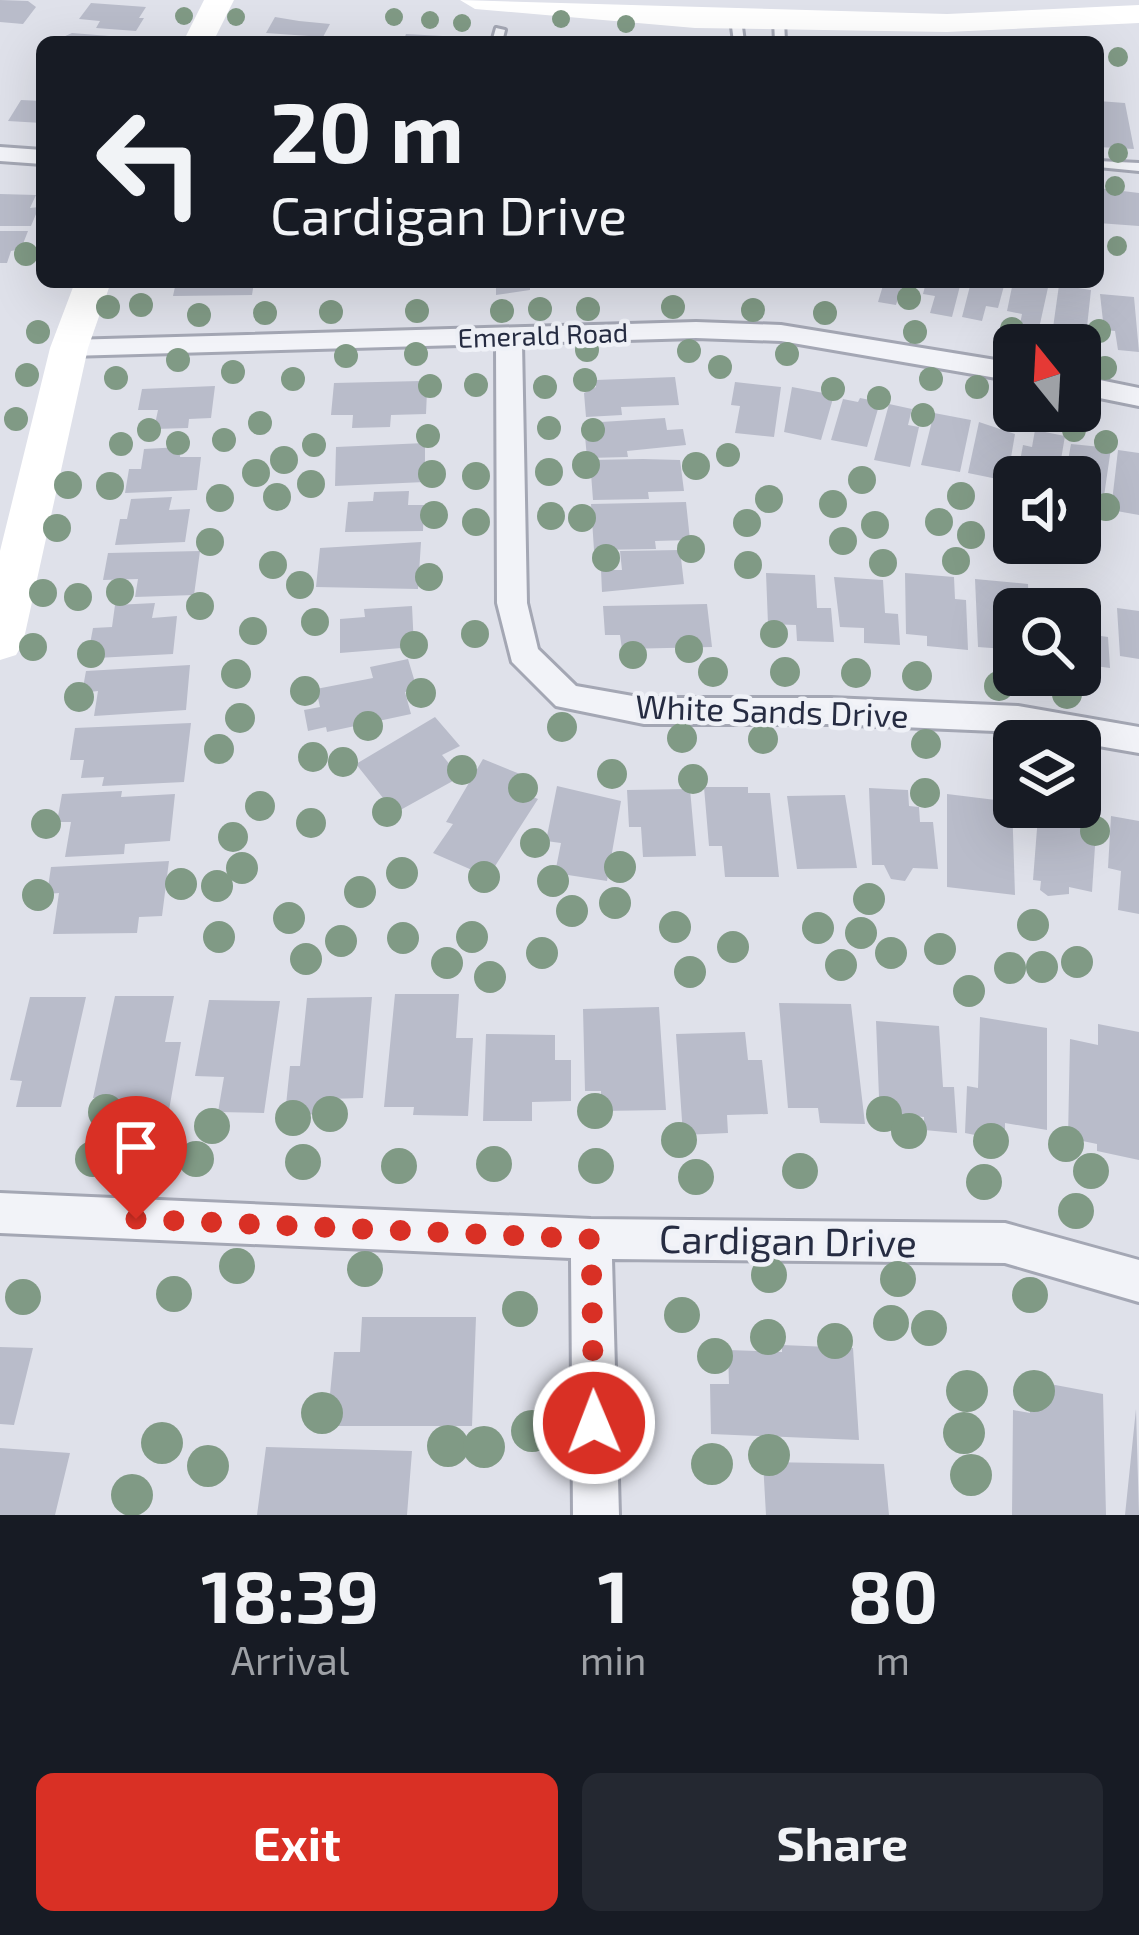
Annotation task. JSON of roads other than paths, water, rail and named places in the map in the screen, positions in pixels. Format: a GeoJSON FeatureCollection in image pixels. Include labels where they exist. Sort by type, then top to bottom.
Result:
{"type":"FeatureCollection","features":[{"type":"Feature","properties":{"kind":"street"},"geometry":{"type":"LineString","coordinates":[[201,36],[219,0]]}},
{"type":"Feature","properties":{"kind":"street"},"geometry":{"type":"LineString","coordinates":[[475,0],[737,31],[1139,14]]}},
{"type":"Feature","properties":{"kind":"street"},"geometry":{"type":"LineString","coordinates":[[0,154],[36,157]]}},
{"type":"Feature","properties":{"kind":"street"},"geometry":{"type":"LineString","coordinates":[[0,643],[69,348],[91,288]]}},
{"type":"Feature","properties":{"kind":"street","name":"Emerald Road"},"geometry":{"type":"LineString","coordinates":[[69,348],[696,330],[781,333],[993,368]]}},
{"type":"Feature","properties":{"kind":"street","name":"White Sands Drive"},"geometry":{"type":"LineString","coordinates":[[508,338],[512,602],[523,654],[567,697],[644,711],[831,711],[1018,719],[1139,740]]}},
{"type":"Feature","properties":{"kind":"street"},"geometry":{"type":"LineString","coordinates":[[1101,389],[1139,397]]}},
{"type":"Feature","properties":{"kind":"street","name":"Cardigan Drive"},"geometry":{"type":"LineString","coordinates":[[0,1213],[591,1239],[1004,1243],[1139,1281]]}},
{"type":"Feature","properties":{"kind":"street"},"geometry":{"type":"LineString","coordinates":[[591,1239],[596,1515]]}},
{"type":"Feature","properties":{"kind":"lane"},"geometry":{"type":"LineString","coordinates":[[1104,164],[1139,167]]}}]}
